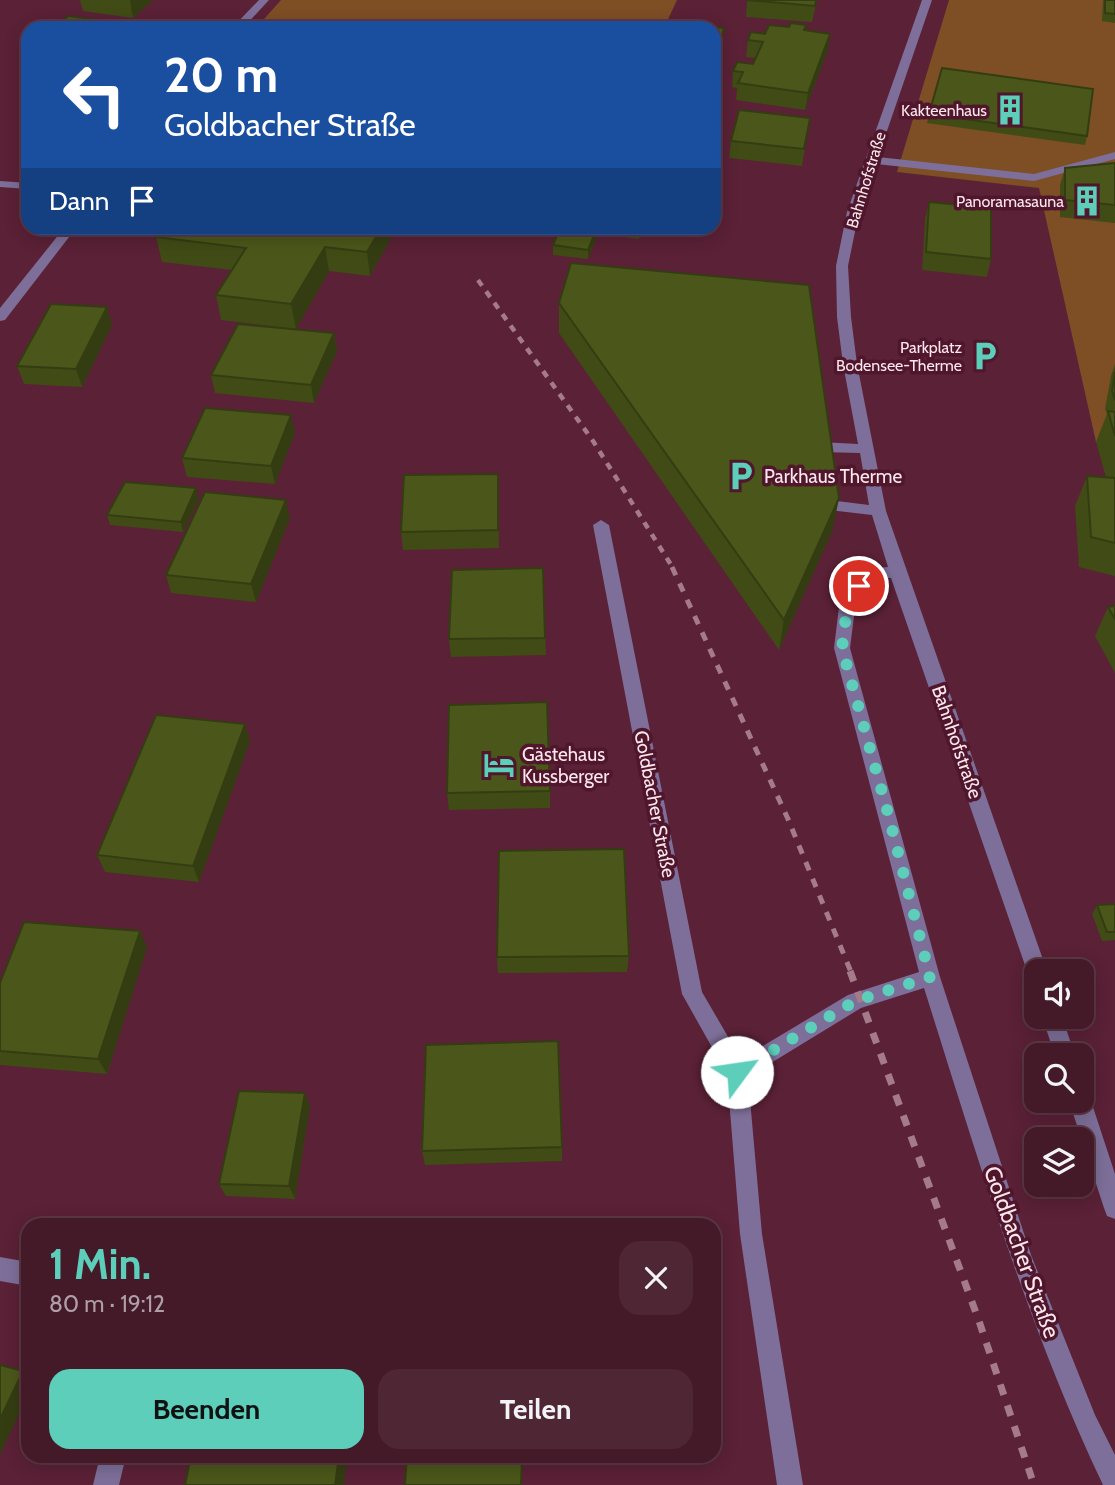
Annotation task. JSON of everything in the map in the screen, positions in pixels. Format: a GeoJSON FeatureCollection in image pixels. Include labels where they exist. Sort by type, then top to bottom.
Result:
{"type":"FeatureCollection","features":[{"type":"Feature","properties":{"kind":"street"},"geometry":{"type":"LineString","coordinates":[[244,21],[264,0]]}},
{"type":"Feature","properties":{"kind":"street","name":"Bahnhofstraße"},"geometry":{"type":"LineString","coordinates":[[927,0],[853,212],[842,266],[846,340],[878,511],[1033,959]]}},
{"type":"Feature","properties":{"kind":"street"},"geometry":{"type":"LineString","coordinates":[[872,160],[1034,178],[1115,155]]}},
{"type":"Feature","properties":{"kind":"street"},"geometry":{"type":"LineString","coordinates":[[0,184],[21,186]]}},
{"type":"Feature","properties":{"kind":"street"},"geometry":{"type":"LineString","coordinates":[[0,317],[64,235]]}},
{"type":"Feature","properties":{"kind":"street"},"geometry":{"type":"LineString","coordinates":[[820,447],[867,449]]}},
{"type":"Feature","properties":{"kind":"street"},"geometry":{"type":"LineString","coordinates":[[829,505],[878,511]]}},
{"type":"Feature","properties":{"kind":"street","name":"Goldbacher Straße"},"geometry":{"type":"LineString","coordinates":[[601,525],[692,994],[737,1072],[751,1234],[790,1485]]}},
{"type":"Feature","properties":{"kind":"street","name":"Goldbacher Straße"},"geometry":{"type":"LineString","coordinates":[[897,572],[869,573],[848,599],[842,648],[930,977],[1020,1255],[1086,1422],[1115,1482]]}},
{"type":"Feature","properties":{"kind":"street"},"geometry":{"type":"LineString","coordinates":[[737,1072],[855,1001],[930,977]]}},
{"type":"Feature","properties":{"kind":"street"},"geometry":{"type":"LineString","coordinates":[[1084,1113],[1115,1208]]}},
{"type":"Feature","properties":{"kind":"street"},"geometry":{"type":"LineString","coordinates":[[0,1269],[21,1273]]}},
{"type":"Feature","properties":{"kind":"street"},"geometry":{"type":"LineString","coordinates":[[106,1485],[111,1463]]}},
{"type":"Feature","properties":{"kind":"shaded area"},"geometry":{"type":"Polygon","coordinates":[[[281,0],[677,0],[667,21],[262,21],[281,0]]]}},
{"type":"Feature","properties":{"kind":"shaded area"},"geometry":{"type":"Polygon","coordinates":[[[949,0],[1115,0],[1115,444],[1096,442],[1039,188],[897,172],[949,0]]]}},
{"type":"Feature","properties":{"kind":"building"},"geometry":{"type":"Polygon","coordinates":[[[747,0],[816,0],[815,6],[747,0]]]}},
{"type":"Feature","properties":{"kind":"building"},"geometry":{"type":"Polygon","coordinates":[[[1105,0],[1115,0],[1115,14],[1105,13],[1105,0]]]}},
{"type":"Feature","properties":{"kind":"building"},"geometry":{"type":"Polygon","coordinates":[[[68,16],[108,21],[63,21],[68,16]]]}},
{"type":"Feature","properties":{"kind":"building"},"geometry":{"type":"Polygon","coordinates":[[[791,23],[806,25],[804,30],[830,34],[808,93],[738,83],[743,72],[733,71],[737,62],[753,64],[763,42],[748,40],[751,32],[765,34],[769,25],[789,27],[791,23]]]}},
{"type":"Feature","properties":{"kind":"building","name":"Kakteenhaus"},"geometry":{"type":"Polygon","coordinates":[[[942,68],[1093,89],[1087,136],[929,114],[942,68]]]}},
{"type":"Feature","properties":{"kind":"building"},"geometry":{"type":"Polygon","coordinates":[[[739,110],[810,118],[804,149],[731,141],[739,110]]]}},
{"type":"Feature","properties":{"kind":"building"},"geometry":{"type":"Polygon","coordinates":[[[1115,163],[1115,205],[1065,200],[1065,168],[1115,163]]]}},
{"type":"Feature","properties":{"kind":"building"},"geometry":{"type":"Polygon","coordinates":[[[929,202],[991,208],[991,259],[926,252],[929,202]]]}},
{"type":"Feature","properties":{"kind":"building"},"geometry":{"type":"Polygon","coordinates":[[[377,235],[367,252],[325,247],[291,304],[216,295],[246,248],[156,237],[377,235]]]}},
{"type":"Feature","properties":{"kind":"building"},"geometry":{"type":"Polygon","coordinates":[[[557,235],[594,235],[588,250],[553,245],[557,235]]]}},
{"type":"Feature","properties":{"kind":"building","name":"Parkhaus Therme"},"geometry":{"type":"Polygon","coordinates":[[[571,263],[809,285],[839,498],[784,620],[559,303],[571,263]]]}},
{"type":"Feature","properties":{"kind":"building"},"geometry":{"type":"Polygon","coordinates":[[[51,304],[107,307],[76,369],[17,366],[51,304]]]}},
{"type":"Feature","properties":{"kind":"building"},"geometry":{"type":"Polygon","coordinates":[[[238,324],[334,333],[311,385],[211,375],[238,324]]]}},
{"type":"Feature","properties":{"kind":"building"},"geometry":{"type":"Polygon","coordinates":[[[1115,372],[1115,400],[1112,391],[1115,372]]]}},
{"type":"Feature","properties":{"kind":"building"},"geometry":{"type":"Polygon","coordinates":[[[205,408],[291,415],[271,466],[182,458],[205,408]]]}},
{"type":"Feature","properties":{"kind":"building"},"geometry":{"type":"Polygon","coordinates":[[[1108,411],[1115,412],[1115,436],[1108,411]]]}},
{"type":"Feature","properties":{"kind":"building"},"geometry":{"type":"Polygon","coordinates":[[[498,474],[498,530],[401,532],[404,475],[498,474]]]}},
{"type":"Feature","properties":{"kind":"building"},"geometry":{"type":"Polygon","coordinates":[[[1087,476],[1115,478],[1115,543],[1091,537],[1087,476]]]}},
{"type":"Feature","properties":{"kind":"building"},"geometry":{"type":"Polygon","coordinates":[[[125,482],[196,488],[181,522],[107,515],[125,482]]]}},
{"type":"Feature","properties":{"kind":"building"},"geometry":{"type":"Polygon","coordinates":[[[205,492],[286,500],[251,584],[166,575],[205,492]]]}},
{"type":"Feature","properties":{"kind":"building"},"geometry":{"type":"Polygon","coordinates":[[[543,568],[545,638],[449,639],[452,570],[543,568]]]}},
{"type":"Feature","properties":{"kind":"building"},"geometry":{"type":"Polygon","coordinates":[[[1115,606],[1115,619],[1108,607],[1115,606]]]}},
{"type":"Feature","properties":{"kind":"building","name":"Gästehaus Kussberger"},"geometry":{"type":"Polygon","coordinates":[[[547,702],[550,791],[447,793],[449,705],[547,702]]]}},
{"type":"Feature","properties":{"kind":"building"},"geometry":{"type":"Polygon","coordinates":[[[156,715],[245,724],[193,866],[97,855],[156,715]]]}},
{"type":"Feature","properties":{"kind":"building"},"geometry":{"type":"Polygon","coordinates":[[[624,849],[629,956],[497,957],[499,851],[624,849]]]}},
{"type":"Feature","properties":{"kind":"building"},"geometry":{"type":"Polygon","coordinates":[[[1115,904],[1115,932],[1107,932],[1097,905],[1115,904]]]}},
{"type":"Feature","properties":{"kind":"building"},"geometry":{"type":"Polygon","coordinates":[[[24,922],[140,931],[98,1059],[0,1051],[0,983],[24,922]]]}},
{"type":"Feature","properties":{"kind":"building"},"geometry":{"type":"Polygon","coordinates":[[[558,1041],[562,1147],[422,1151],[426,1045],[558,1041]]]}},
{"type":"Feature","properties":{"kind":"building"},"geometry":{"type":"Polygon","coordinates":[[[239,1091],[305,1093],[289,1186],[219,1184],[239,1091]]]}},
{"type":"Feature","properties":{"kind":"building"},"geometry":{"type":"Polygon","coordinates":[[[0,1365],[21,1370],[21,1375],[0,1419],[0,1365]]]}},
{"type":"Feature","properties":{"kind":"building"},"geometry":{"type":"Polygon","coordinates":[[[190,1463],[338,1463],[335,1485],[185,1485],[190,1463]]]}},
{"type":"Feature","properties":{"kind":"building"},"geometry":{"type":"Polygon","coordinates":[[[407,1463],[522,1463],[521,1485],[405,1485],[407,1463]]]}},
{"type":"Feature","properties":{"kind":"railway"},"geometry":{"type":"LineString","coordinates":[[478,280],[593,441],[673,568]]}},
{"type":"Feature","properties":{"kind":"railway"},"geometry":{"type":"LineString","coordinates":[[672,567],[788,819],[851,972]]}},
{"type":"Feature","properties":{"kind":"railway"},"geometry":{"type":"LineString","coordinates":[[850,971],[979,1321],[1034,1485]]}},
{"type":"Feature","properties":{"kind":"place","name":"Kakteenhaus"},"geometry":{"type":"Point","coordinates":[1010,110]}},
{"type":"Feature","properties":{"kind":"place","name":"Panoramasauna"},"geometry":{"type":"Point","coordinates":[1087,201]}},
{"type":"Feature","properties":{"kind":"place","name":"Parkplatz Bodensee-Therme"},"geometry":{"type":"Point","coordinates":[985,356]}},
{"type":"Feature","properties":{"kind":"place","name":"Parkhaus Therme"},"geometry":{"type":"Point","coordinates":[741,476]}},
{"type":"Feature","properties":{"kind":"place","name":"Gästehaus Kussberger"},"geometry":{"type":"Point","coordinates":[499,765]}},
{"type":"Feature","properties":{"kind":"route"},"geometry":{"type":"LineString","coordinates":[[737,1072],[855,1001],[930,977],[842,648],[848,599],[859,586]]}}]}
